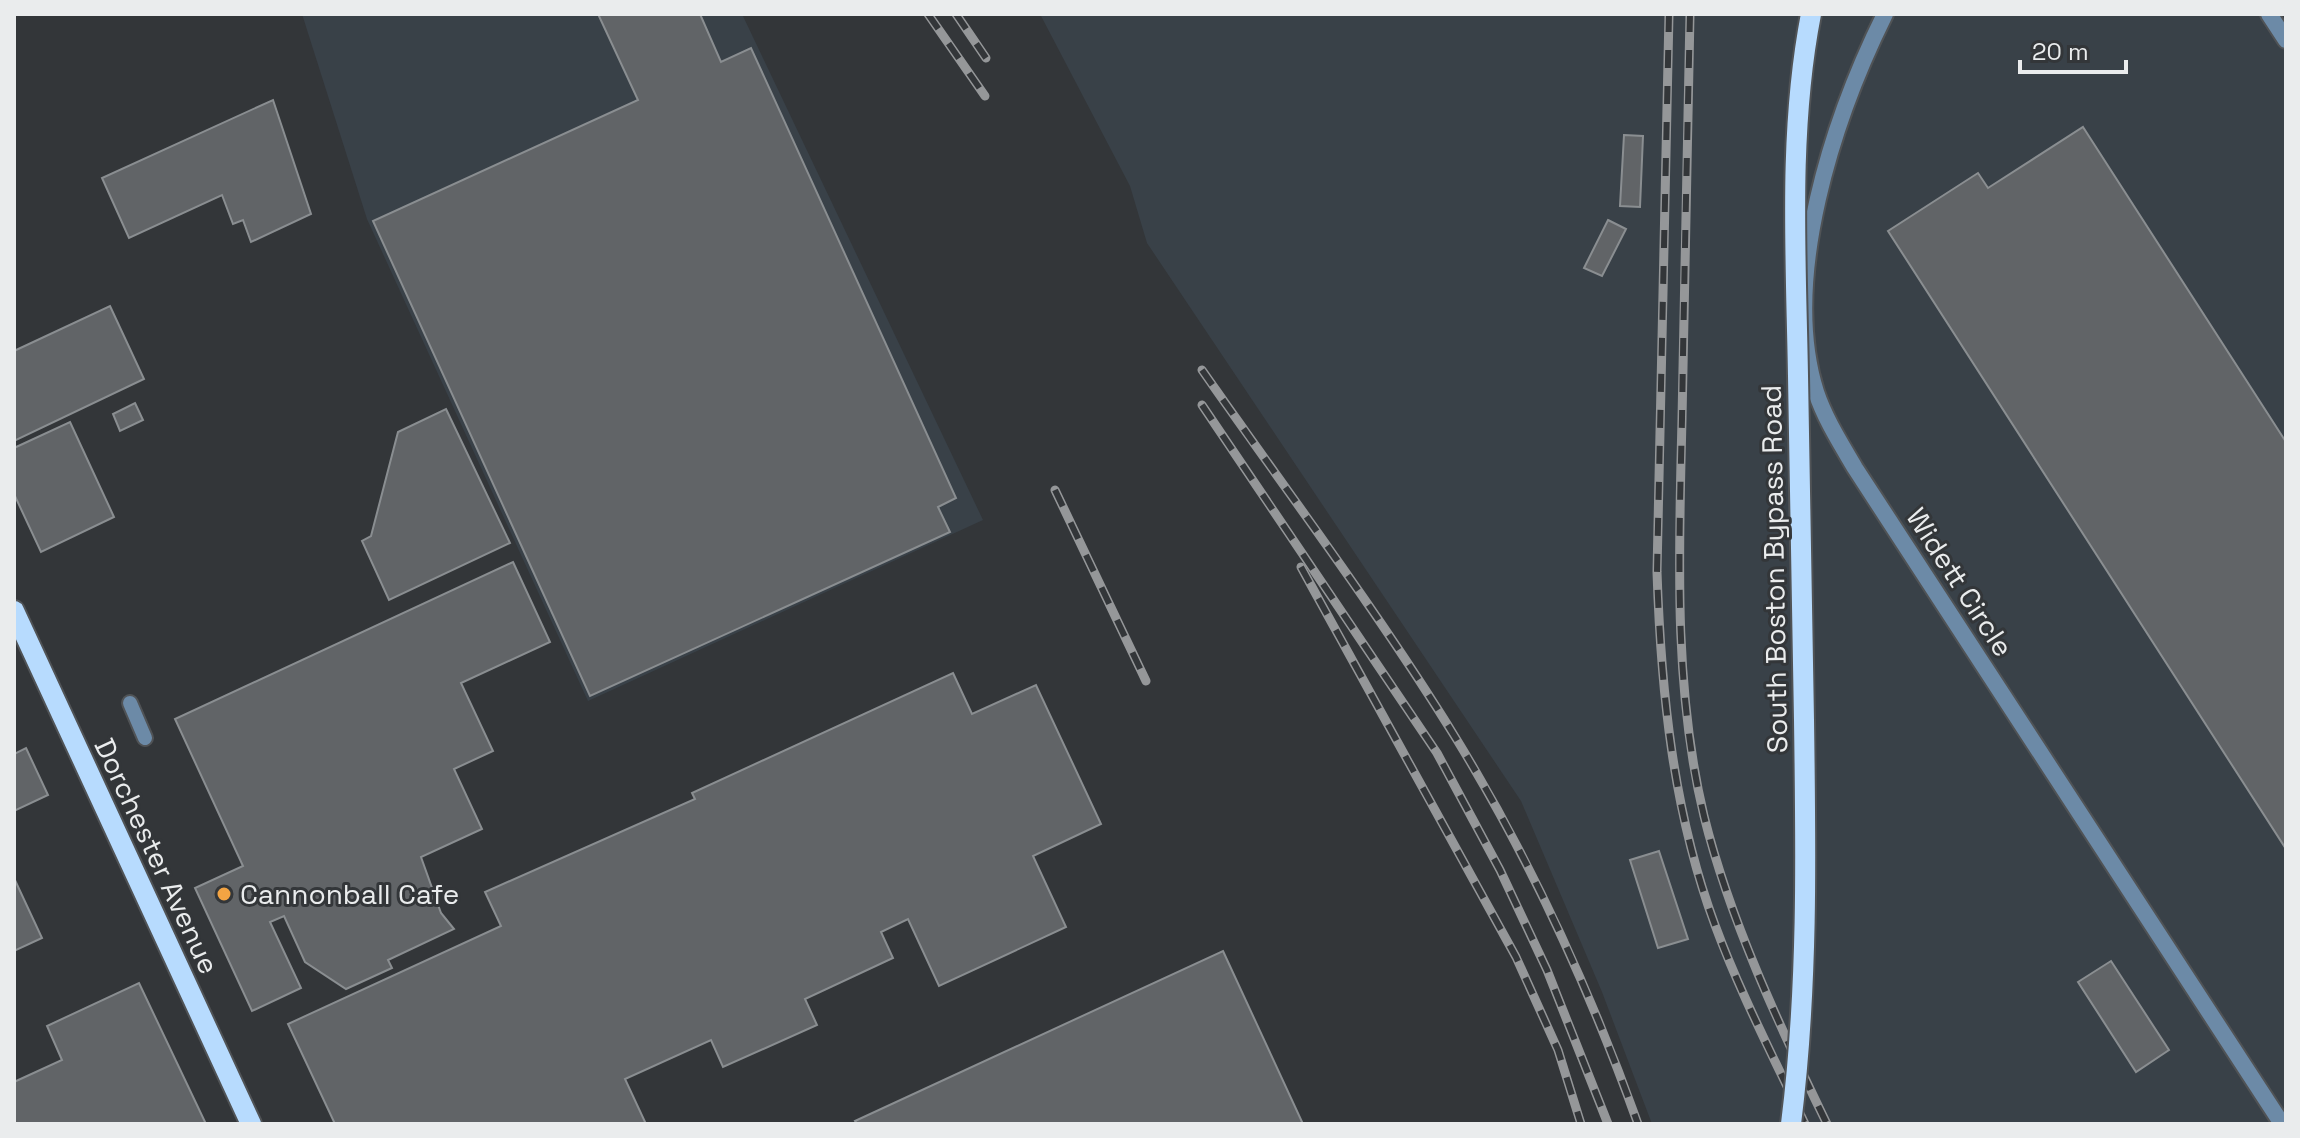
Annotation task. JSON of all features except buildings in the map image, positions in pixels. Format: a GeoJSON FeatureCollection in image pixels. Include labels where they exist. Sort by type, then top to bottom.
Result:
{"type":"FeatureCollection","features":[{"type":"Feature","properties":{"kind":"main road","name":"South Boston Bypass Road"},"geometry":{"type":"LineString","coordinates":[[1791,1124],[1802,1025],[1806,859],[1796,224],[1802,69],[1811,14]]}},
{"type":"Feature","properties":{"kind":"main road","name":"Dorchester Avenue"},"geometry":{"type":"LineString","coordinates":[[14,611],[251,1124]]}},
{"type":"Feature","properties":{"kind":"street","name":"Widett Circle"},"geometry":{"type":"LineString","coordinates":[[1885,14],[1846,103],[1811,234],[1805,309],[1816,393],[1855,468],[2282,1124]]}},
{"type":"Feature","properties":{"kind":"street"},"geometry":{"type":"LineString","coordinates":[[2269,14],[2286,40]]}},
{"type":"Feature","properties":{"kind":"lane"},"geometry":{"type":"LineString","coordinates":[[130,703],[145,738]]}},
{"type":"Feature","properties":{"kind":"shaded area"},"geometry":{"type":"Polygon","coordinates":[[[302,14],[742,14],[983,520],[588,701],[367,219],[302,14]]]}},
{"type":"Feature","properties":{"kind":"shaded area"},"geometry":{"type":"Polygon","coordinates":[[[1040,14],[2286,14],[2286,1124],[1652,1124],[1602,992],[1521,801],[1147,243],[1130,186],[1040,14]]]}},
{"type":"Feature","properties":{"kind":"railway"},"geometry":{"type":"LineString","coordinates":[[928,14],[985,96]]}},
{"type":"Feature","properties":{"kind":"railway"},"geometry":{"type":"LineString","coordinates":[[956,14],[986,58]]}},
{"type":"Feature","properties":{"kind":"railway"},"geometry":{"type":"LineString","coordinates":[[1669,14],[1657,572],[1666,706],[1679,795],[1715,925],[1735,976],[1805,1124]]}},
{"type":"Feature","properties":{"kind":"railway"},"geometry":{"type":"LineString","coordinates":[[1690,14],[1679,568],[1687,718],[1704,816],[1728,895],[1774,1012],[1827,1124]]}},
{"type":"Feature","properties":{"kind":"railway"},"geometry":{"type":"LineString","coordinates":[[1202,370],[1396,646],[1484,786],[1557,927],[1600,1024],[1638,1124]]}},
{"type":"Feature","properties":{"kind":"railway"},"geometry":{"type":"LineString","coordinates":[[1202,405],[1437,753],[1500,870],[1547,970],[1608,1124]]}},
{"type":"Feature","properties":{"kind":"railway"},"geometry":{"type":"LineString","coordinates":[[1055,490],[1146,681]]}},
{"type":"Feature","properties":{"kind":"railway"},"geometry":{"type":"LineString","coordinates":[[1301,567],[1516,957],[1558,1050],[1581,1124]]}},
{"type":"Feature","properties":{"kind":"place","name":"Cannonball Cafe"},"geometry":{"type":"Point","coordinates":[224,894]}}]}
